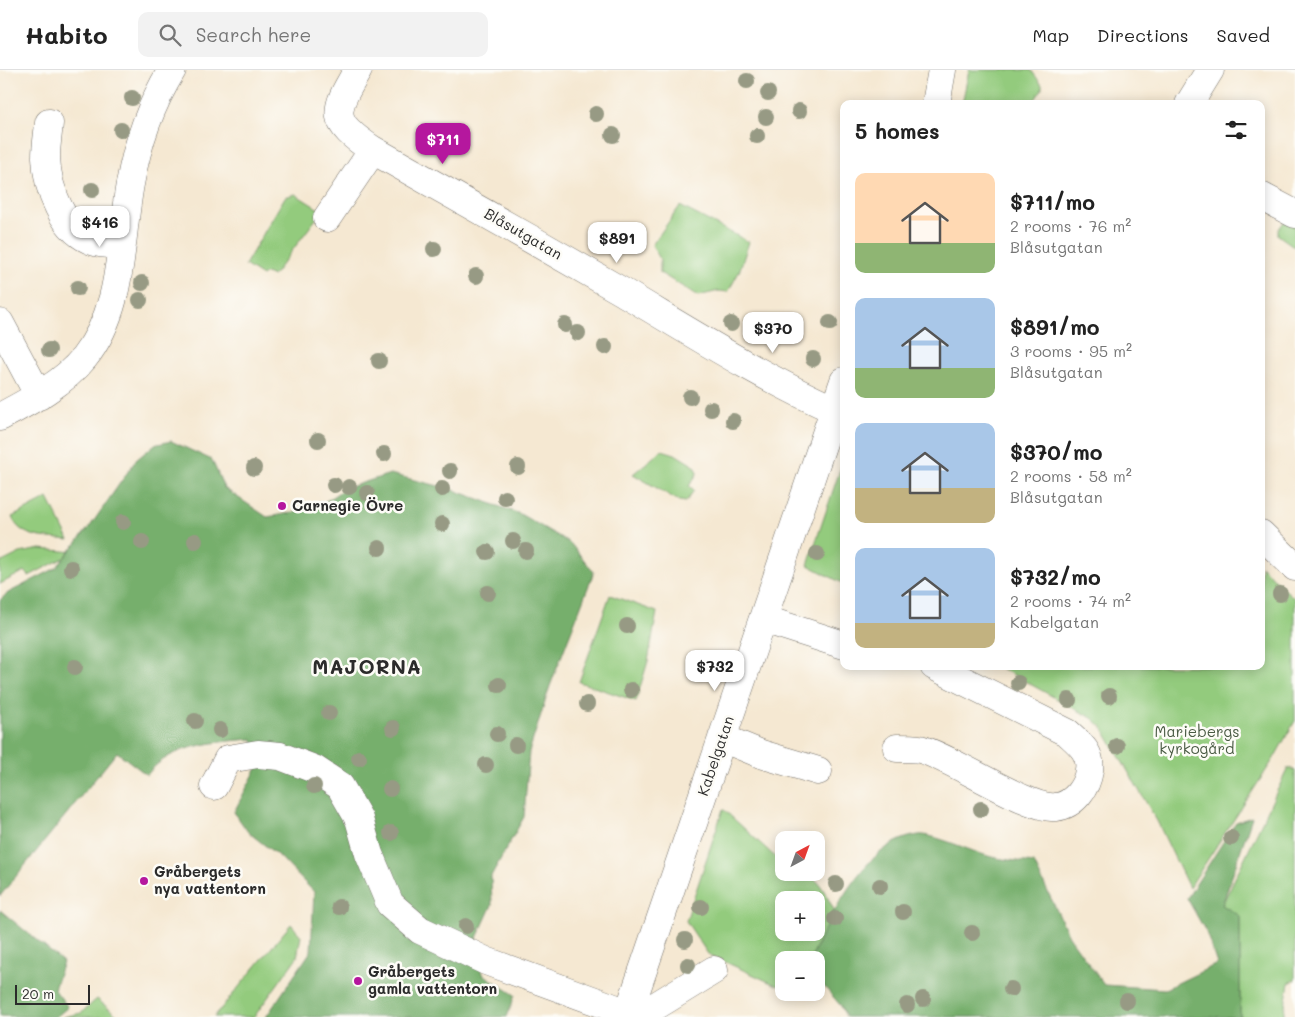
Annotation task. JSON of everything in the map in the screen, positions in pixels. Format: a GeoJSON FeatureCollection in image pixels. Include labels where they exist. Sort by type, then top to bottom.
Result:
{"type":"FeatureCollection","features":[{"type":"Feature","properties":{"kind":"street"},"geometry":{"type":"LineString","coordinates":[[0,417],[39,396],[83,359],[102,331],[114,298],[130,183],[144,129],[163,85],[172,70]]}},
{"type":"Feature","properties":{"kind":"street","name":"Blåsutgatan"},"geometry":{"type":"LineString","coordinates":[[358,70],[343,96],[338,110],[340,121],[345,128],[373,150],[519,231],[789,388],[835,410]]}},
{"type":"Feature","properties":{"kind":"street"},"geometry":{"type":"LineString","coordinates":[[1191,100],[1210,70]]}},
{"type":"Feature","properties":{"kind":"street"},"geometry":{"type":"LineString","coordinates":[[936,100],[938,71]]}},
{"type":"Feature","properties":{"kind":"street"},"geometry":{"type":"LineString","coordinates":[[49,123],[46,158],[53,190],[62,214],[78,235],[97,243],[122,244]]}},
{"type":"Feature","properties":{"kind":"street"},"geometry":{"type":"LineString","coordinates":[[327,218],[373,150]]}},
{"type":"Feature","properties":{"kind":"street"},"geometry":{"type":"LineString","coordinates":[[0,323],[39,396]]}},
{"type":"Feature","properties":{"kind":"street","name":"Kabelgatan"},"geometry":{"type":"LineString","coordinates":[[628,1015],[840,394]]}},
{"type":"Feature","properties":{"kind":"street"},"geometry":{"type":"LineString","coordinates":[[1265,538],[1295,567]]}},
{"type":"Feature","properties":{"kind":"street"},"geometry":{"type":"LineString","coordinates":[[763,619],[840,644]]}},
{"type":"Feature","properties":{"kind":"street"},"geometry":{"type":"LineString","coordinates":[[897,748],[919,749],[1031,802],[1055,808],[1071,801],[1082,791],[1088,779],[1090,764],[1084,748],[1068,733],[942,670]]}},
{"type":"Feature","properties":{"kind":"street"},"geometry":{"type":"LineString","coordinates":[[722,738],[761,754],[818,771]]}},
{"type":"Feature","properties":{"kind":"street"},"geometry":{"type":"LineString","coordinates":[[214,786],[228,759],[258,754],[280,756],[314,769],[340,786],[349,800],[359,819],[369,854],[390,904],[402,917],[420,930],[486,961],[628,1015],[654,1007],[714,970]]}},
{"type":"Feature","properties":{"kind":"green space"},"geometry":{"type":"Polygon","coordinates":[[[969,70],[1031,70],[1042,85],[1042,89],[1035,100],[963,100],[969,70]]]}},
{"type":"Feature","properties":{"kind":"green space"},"geometry":{"type":"Polygon","coordinates":[[[295,194],[322,211],[273,276],[266,273],[262,276],[245,265],[285,197],[295,194]]]}},
{"type":"Feature","properties":{"kind":"green space"},"geometry":{"type":"Polygon","coordinates":[[[680,206],[749,242],[739,272],[728,292],[719,291],[698,296],[660,273],[660,259],[652,245],[680,206]]]}},
{"type":"Feature","properties":{"kind":"green space"},"geometry":{"type":"Polygon","coordinates":[[[1284,222],[1295,225],[1295,247],[1278,235],[1278,230],[1284,222]]]}},
{"type":"Feature","properties":{"kind":"green space"},"geometry":{"type":"Polygon","coordinates":[[[171,441],[212,460],[224,488],[267,517],[314,509],[344,489],[390,474],[451,489],[520,514],[570,543],[594,572],[550,686],[529,752],[524,817],[491,876],[492,905],[476,940],[483,974],[515,995],[507,1017],[266,1017],[311,951],[314,892],[281,858],[248,832],[234,812],[258,766],[253,739],[195,746],[168,757],[147,775],[117,752],[0,896],[0,600],[8,593],[56,568],[91,525],[136,460],[154,445],[171,441]]]}},
{"type":"Feature","properties":{"kind":"green space"},"geometry":{"type":"Polygon","coordinates":[[[662,450],[675,454],[696,467],[697,474],[689,486],[694,490],[686,502],[679,501],[633,474],[662,450]]]}},
{"type":"Feature","properties":{"kind":"green space"},"geometry":{"type":"Polygon","coordinates":[[[840,470],[840,582],[808,565],[840,470]]]}},
{"type":"Feature","properties":{"kind":"green space"},"geometry":{"type":"Polygon","coordinates":[[[48,498],[69,540],[28,534],[16,524],[12,517],[48,498]]]}},
{"type":"Feature","properties":{"kind":"green space"},"geometry":{"type":"Polygon","coordinates":[[[40,549],[75,552],[29,576],[25,571],[0,584],[0,563],[20,553],[40,549]]]}},
{"type":"Feature","properties":{"kind":"green space","name":"Mariebergs kyrkogård"},"geometry":{"type":"Polygon","coordinates":[[[1265,570],[1295,599],[1295,721],[1273,760],[1189,888],[1157,821],[1102,727],[1092,718],[1004,670],[1265,670],[1265,570]]]}},
{"type":"Feature","properties":{"kind":"green space"},"geometry":{"type":"Polygon","coordinates":[[[610,595],[657,612],[648,661],[636,701],[579,682],[610,595]]]}},
{"type":"Feature","properties":{"kind":"green space"},"geometry":{"type":"Polygon","coordinates":[[[1288,768],[1295,770],[1295,980],[1289,983],[1283,1017],[1240,1017],[1240,916],[1222,905],[1288,768]]]}},
{"type":"Feature","properties":{"kind":"green space"},"geometry":{"type":"Polygon","coordinates":[[[723,809],[775,857],[775,881],[816,881],[824,891],[775,891],[775,941],[819,941],[814,951],[775,951],[775,985],[708,954],[686,921],[723,809]]]}},
{"type":"Feature","properties":{"kind":"green space"},"geometry":{"type":"Polygon","coordinates":[[[1252,817],[1222,905],[1240,916],[1240,1017],[846,1017],[841,1006],[825,987],[825,951],[814,951],[819,941],[825,941],[825,929],[839,903],[866,866],[882,851],[900,840],[925,835],[988,856],[1034,863],[1069,936],[1104,985],[1165,989],[1217,964],[1206,932],[1187,898],[1236,822],[1252,817]]]}},
{"type":"Feature","properties":{"kind":"green space"},"geometry":{"type":"Polygon","coordinates":[[[825,892],[834,910],[825,929],[825,892]]]}},
{"type":"Feature","properties":{"kind":"green space"},"geometry":{"type":"Polygon","coordinates":[[[0,910],[63,962],[54,989],[68,1007],[56,1017],[0,1016],[0,910]]]}},
{"type":"Feature","properties":{"kind":"green space"},"geometry":{"type":"Polygon","coordinates":[[[291,924],[301,936],[297,957],[254,1017],[214,1017],[291,924]]]}},
{"type":"Feature","properties":{"kind":"green space"},"geometry":{"type":"Polygon","coordinates":[[[97,999],[119,1017],[63,1017],[81,1013],[97,999]]]}},
{"type":"Feature","properties":{"kind":"place","name":"Carnegie Övre"},"geometry":{"type":"Point","coordinates":[282,506]}},
{"type":"Feature","properties":{"kind":"place","name":"Gråbergets nya vattentorn"},"geometry":{"type":"Point","coordinates":[144,881]}},
{"type":"Feature","properties":{"kind":"place","name":"Gråbergets gamla vattentorn"},"geometry":{"type":"Point","coordinates":[358,981]}},
{"type":"Feature","properties":{"kind":"district","name":"MAJORNA"},"geometry":{"type":"Point","coordinates":[367,667]}}]}
